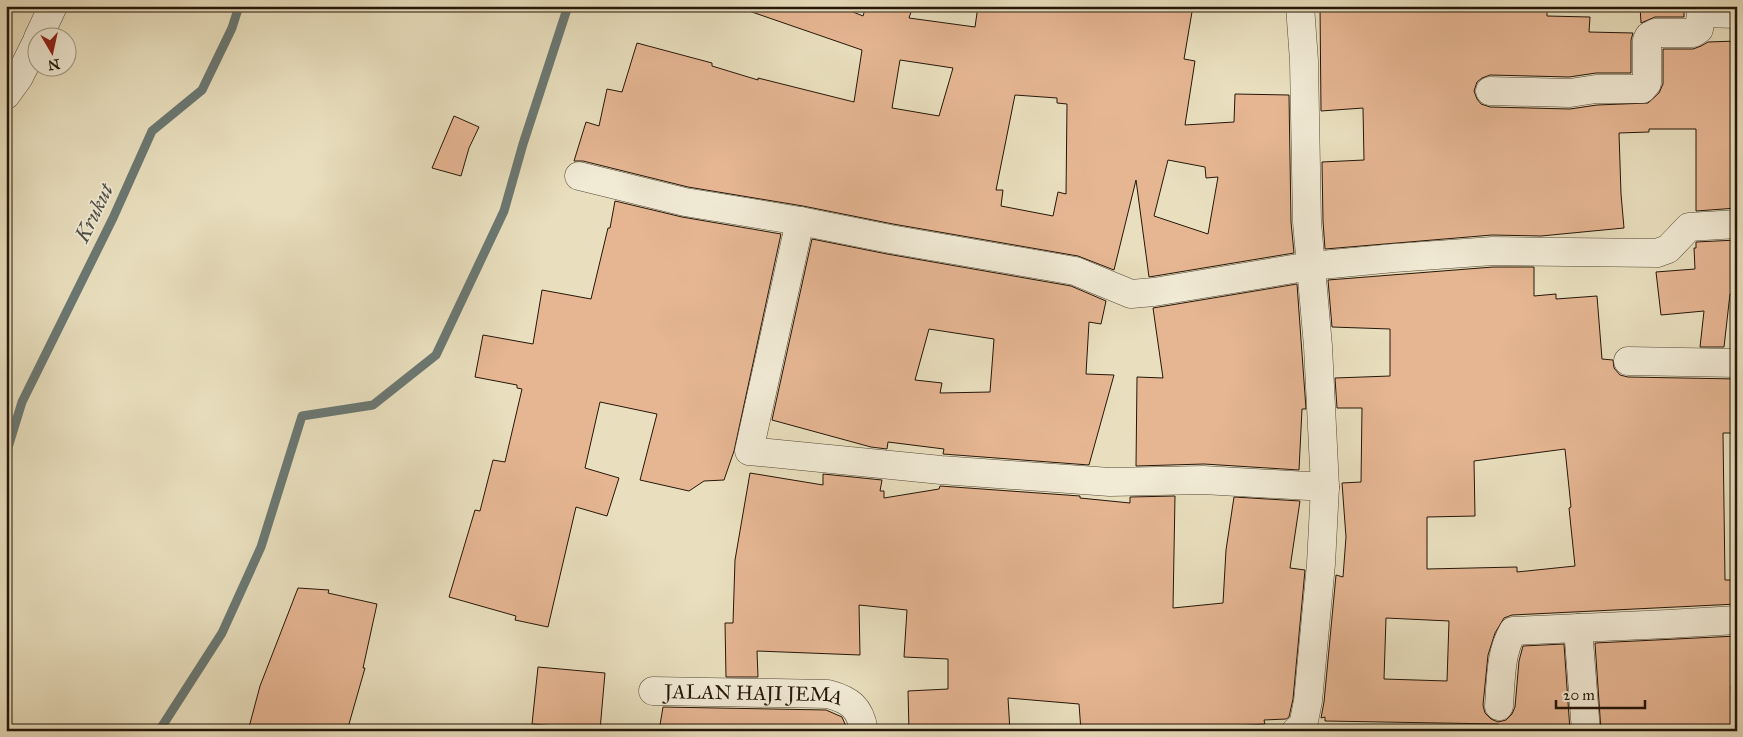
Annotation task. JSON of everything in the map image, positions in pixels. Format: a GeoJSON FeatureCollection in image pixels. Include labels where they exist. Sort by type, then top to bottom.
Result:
{"type":"FeatureCollection","features":[{"type":"Feature","properties":{"kind":"street"},"geometry":{"type":"LineString","coordinates":[[43,28],[53,6]]}},
{"type":"Feature","properties":{"kind":"street"},"geometry":{"type":"LineString","coordinates":[[1300,6],[1304,61],[1308,222],[1324,444],[1325,487],[1320,572],[1305,729]]}},
{"type":"Feature","properties":{"kind":"street"},"geometry":{"type":"LineString","coordinates":[[1490,91],[1570,93],[1596,90],[1642,89],[1647,83],[1647,40],[1650,36],[1655,33],[1694,33],[1699,29],[1701,13],[1737,14]]}},
{"type":"Feature","properties":{"kind":"street"},"geometry":{"type":"LineString","coordinates":[[6,95],[19,77],[28,59]]}},
{"type":"Feature","properties":{"kind":"street"},"geometry":{"type":"LineString","coordinates":[[579,176],[685,202],[1075,271],[1131,294],[1154,292],[1311,266],[1493,251],[1657,253],[1668,248],[1689,227],[1737,224]]}},
{"type":"Feature","properties":{"kind":"street"},"geometry":{"type":"LineString","coordinates":[[800,221],[749,451],[941,470],[1110,482],[1203,480],[1325,487]]}},
{"type":"Feature","properties":{"kind":"street"},"geometry":{"type":"LineString","coordinates":[[1628,361],[1737,363]]}},
{"type":"Feature","properties":{"kind":"street"},"geometry":{"type":"LineString","coordinates":[[1499,706],[1503,661],[1508,640],[1513,631],[1737,620]]}},
{"type":"Feature","properties":{"kind":"street"},"geometry":{"type":"LineString","coordinates":[[1578,628],[1586,731]]}},
{"type":"Feature","properties":{"kind":"street","name":"JALAN HAJI JEMA"},"geometry":{"type":"LineString","coordinates":[[654,691],[828,694],[844,698],[856,707],[862,718],[864,731]]}},
{"type":"Feature","properties":{"kind":"building"},"geometry":{"type":"Polygon","coordinates":[[[750,6],[838,6],[863,16],[866,6],[913,6],[909,18],[975,27],[978,6],[1193,6],[1184,59],[1195,61],[1185,125],[1234,122],[1235,94],[1289,95],[1291,222],[1294,253],[1149,277],[1136,180],[1114,270],[1078,256],[688,187],[583,161],[574,161],[586,122],[599,126],[607,89],[622,92],[637,43],[712,63],[712,66],[758,80],[758,78],[854,102],[862,50],[749,11],[750,6]],[[900,60],[892,108],[939,116],[953,68],[900,60]],[[1015,95],[996,190],[1003,190],[1001,206],[1053,216],[1058,192],[1066,194],[1067,104],[1057,103],[1057,98],[1015,95]],[[1168,160],[1154,216],[1208,234],[1218,177],[1206,178],[1205,167],[1168,160]]]}},
{"type":"Feature","properties":{"kind":"building"},"geometry":{"type":"Polygon","coordinates":[[[1320,6],[1547,6],[1547,16],[1590,17],[1589,32],[1633,33],[1631,40],[1631,73],[1596,73],[1569,77],[1490,75],[1477,82],[1474,91],[1481,104],[1490,107],[1570,109],[1597,105],[1648,103],[1659,93],[1663,84],[1663,49],[1693,49],[1708,42],[1737,41],[1737,208],[1696,211],[1696,129],[1649,129],[1649,132],[1619,133],[1624,228],[1541,236],[1492,235],[1325,249],[1322,162],[1364,160],[1363,108],[1321,111],[1320,6]]]}},
{"type":"Feature","properties":{"kind":"building"},"geometry":{"type":"Polygon","coordinates":[[[1640,6],[1684,6],[1684,17],[1655,17],[1641,23],[1640,6]]]}},
{"type":"Feature","properties":{"kind":"building"},"geometry":{"type":"Polygon","coordinates":[[[454,116],[479,127],[469,148],[461,176],[432,168],[454,116]]]}},
{"type":"Feature","properties":{"kind":"building"},"geometry":{"type":"Polygon","coordinates":[[[615,201],[682,217],[781,234],[734,451],[724,480],[704,481],[689,491],[640,480],[657,414],[600,402],[585,468],[619,478],[607,516],[576,507],[548,627],[515,620],[516,616],[449,597],[475,510],[480,511],[493,460],[505,462],[522,389],[517,388],[517,385],[475,377],[483,335],[533,344],[542,290],[591,299],[608,228],[610,228],[615,201]]]}},
{"type":"Feature","properties":{"kind":"building"},"geometry":{"type":"Polygon","coordinates":[[[812,239],[1071,286],[1106,301],[1101,324],[1089,322],[1086,374],[1114,375],[1089,465],[943,454],[944,449],[888,442],[887,449],[871,447],[772,420],[812,239]],[[929,329],[915,380],[942,383],[940,393],[990,392],[994,339],[929,329]]]}},
{"type":"Feature","properties":{"kind":"building"},"geometry":{"type":"Polygon","coordinates":[[[1737,240],[1737,294],[1730,294],[1724,347],[1700,347],[1704,311],[1661,315],[1656,272],[1695,269],[1694,248],[1696,248],[1696,242],[1737,240]]]}},
{"type":"Feature","properties":{"kind":"building"},"geometry":{"type":"Polygon","coordinates":[[[1493,267],[1534,267],[1534,296],[1556,294],[1556,299],[1597,296],[1602,359],[1613,360],[1614,368],[1620,375],[1628,377],[1737,379],[1737,433],[1723,433],[1725,580],[1736,580],[1737,604],[1512,615],[1504,618],[1495,633],[1488,655],[1483,705],[1485,713],[1491,719],[1498,722],[1506,720],[1512,714],[1515,707],[1519,661],[1523,646],[1564,644],[1570,731],[1498,731],[1498,724],[1325,721],[1325,717],[1321,718],[1336,575],[1343,577],[1346,537],[1342,483],[1361,482],[1362,408],[1337,408],[1335,378],[1390,376],[1390,329],[1332,327],[1328,280],[1493,267]],[[1565,449],[1474,461],[1475,516],[1427,517],[1427,569],[1517,567],[1517,572],[1575,566],[1565,449]],[[1386,618],[1384,679],[1447,681],[1449,621],[1386,618]]]}},
{"type":"Feature","properties":{"kind":"building"},"geometry":{"type":"Polygon","coordinates":[[[1297,284],[1306,409],[1302,409],[1299,470],[1204,464],[1136,466],[1137,377],[1163,378],[1153,308],[1297,284]]]}},
{"type":"Feature","properties":{"kind":"building"},"geometry":{"type":"Polygon","coordinates":[[[750,473],[823,485],[823,474],[882,480],[880,491],[884,491],[884,498],[939,489],[940,486],[1080,496],[1080,498],[1130,503],[1130,497],[1175,496],[1173,608],[1223,603],[1226,550],[1234,497],[1300,501],[1290,568],[1305,570],[1293,699],[1289,717],[1286,719],[1264,720],[1265,724],[1234,726],[1234,728],[1211,731],[1081,731],[1079,704],[1008,698],[1010,731],[909,731],[908,691],[948,689],[948,659],[904,657],[907,610],[859,605],[860,655],[757,651],[758,677],[726,677],[725,623],[733,623],[735,560],[750,473]]]}},
{"type":"Feature","properties":{"kind":"building"},"geometry":{"type":"Polygon","coordinates":[[[298,588],[329,590],[328,593],[377,604],[363,668],[365,668],[347,731],[248,731],[260,686],[298,588]]]}},
{"type":"Feature","properties":{"kind":"building"},"geometry":{"type":"Polygon","coordinates":[[[1737,636],[1737,686],[1731,686],[1733,731],[1710,731],[1710,726],[1645,731],[1601,731],[1595,643],[1737,636]]]}},
{"type":"Feature","properties":{"kind":"building"},"geometry":{"type":"Polygon","coordinates":[[[538,667],[605,673],[600,730],[532,724],[538,667]]]}},
{"type":"Feature","properties":{"kind":"building"},"geometry":{"type":"Polygon","coordinates":[[[663,707],[826,710],[842,717],[848,731],[659,731],[663,707]]]}},
{"type":"Feature","properties":{"kind":"waterway","name":"Krukut"},"geometry":{"type":"LineString","coordinates":[[6,454],[22,402],[113,218],[152,131],[202,90],[232,28],[239,6]]}},
{"type":"Feature","properties":{"kind":"waterway"},"geometry":{"type":"LineString","coordinates":[[159,731],[222,633],[261,547],[302,416],[373,405],[436,355],[504,211],[523,144],[568,6]]}}]}
